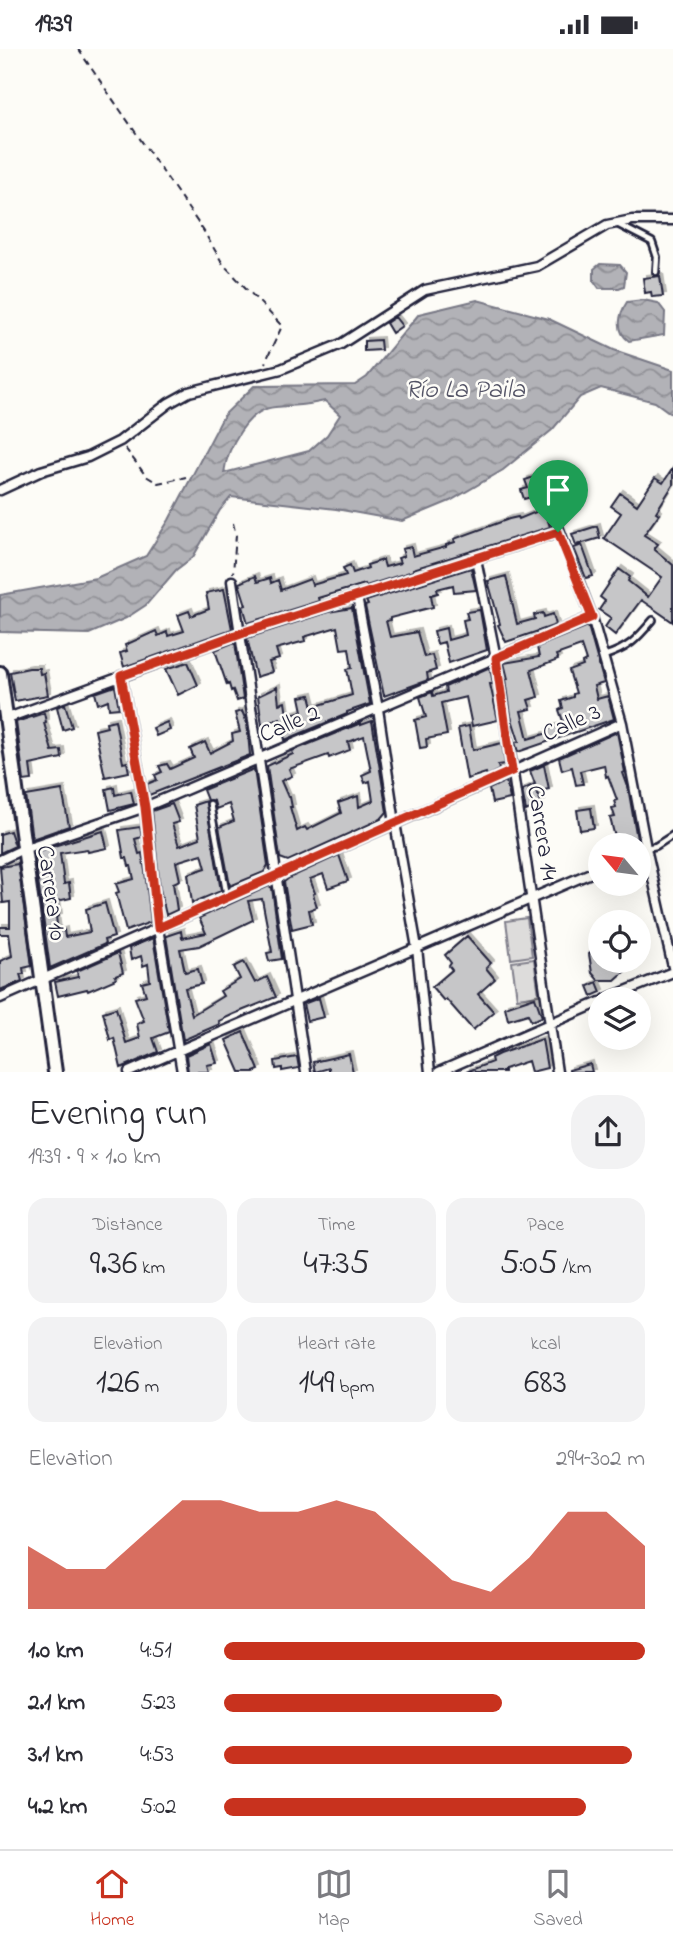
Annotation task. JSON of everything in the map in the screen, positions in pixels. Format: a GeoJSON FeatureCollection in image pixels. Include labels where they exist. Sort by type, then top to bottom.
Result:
{"type":"FeatureCollection","features":[{"type":"Feature","properties":{"kind":"main road","name":"Carrera 10"},"geometry":{"type":"LineString","coordinates":[[1,678],[55,1072]]}},
{"type":"Feature","properties":{"kind":"street"},"geometry":{"type":"LineString","coordinates":[[0,490],[41,471],[88,457],[120,441],[169,403],[189,392],[281,369],[341,344],[425,290],[537,266],[607,225],[632,220],[673,220]]}},
{"type":"Feature","properties":{"kind":"street"},"geometry":{"type":"LineString","coordinates":[[542,484],[592,617],[622,723],[640,833]]}},
{"type":"Feature","properties":{"kind":"street"},"geometry":{"type":"LineString","coordinates":[[5,719],[241,633],[558,532]]}},
{"type":"Feature","properties":{"kind":"street","name":"Carrera 14"},"geometry":{"type":"LineString","coordinates":[[476,559],[496,658],[556,1072]]}},
{"type":"Feature","properties":{"kind":"street"},"geometry":{"type":"LineString","coordinates":[[232,580],[306,1072]]}},
{"type":"Feature","properties":{"kind":"street"},"geometry":{"type":"LineString","coordinates":[[357,597],[378,709],[416,948],[430,1072]]}},
{"type":"Feature","properties":{"kind":"street","name":"Calle 2"},"geometry":{"type":"LineString","coordinates":[[0,860],[23,849],[145,807],[592,617]]}},
{"type":"Feature","properties":{"kind":"street"},"geometry":{"type":"LineString","coordinates":[[121,676],[145,807],[158,928],[182,1072]]}},
{"type":"Feature","properties":{"kind":"street","name":"Calle 3"},"geometry":{"type":"LineString","coordinates":[[0,998],[622,723]]}},
{"type":"Feature","properties":{"kind":"street"},"geometry":{"type":"LineString","coordinates":[[129,1072],[588,874]]}},
{"type":"Feature","properties":{"kind":"street"},"geometry":{"type":"LineString","coordinates":[[633,987],[673,969],[651,882]]}},
{"type":"Feature","properties":{"kind":"street"},"geometry":{"type":"LineString","coordinates":[[439,1072],[588,1007]]}},
{"type":"Feature","properties":{"kind":"lane"},"geometry":{"type":"LineString","coordinates":[[615,223],[652,242],[657,257],[656,272]]}},
{"type":"Feature","properties":{"kind":"lane"},"geometry":{"type":"LineString","coordinates":[[603,657],[622,650],[637,640],[653,620]]}},
{"type":"Feature","properties":{"kind":"lane"},"geometry":{"type":"LineString","coordinates":[[210,804],[227,897]]}},
{"type":"Feature","properties":{"kind":"lane"},"geometry":{"type":"LineString","coordinates":[[651,848],[673,835]]}},
{"type":"Feature","properties":{"kind":"path"},"geometry":{"type":"LineString","coordinates":[[78,49],[203,230],[223,264],[282,326],[260,374]]}},
{"type":"Feature","properties":{"kind":"path"},"geometry":{"type":"LineString","coordinates":[[120,441],[146,476],[158,483],[186,477]]}},
{"type":"Feature","properties":{"kind":"path"},"geometry":{"type":"LineString","coordinates":[[232,580],[236,535],[233,523]]}},
{"type":"Feature","properties":{"kind":"shaded area"},"geometry":{"type":"Polygon","coordinates":[[[527,918],[532,956],[511,959],[506,921],[527,918]]]}},
{"type":"Feature","properties":{"kind":"shaded area"},"geometry":{"type":"Polygon","coordinates":[[[534,959],[539,995],[517,998],[512,962],[534,959]]]}},
{"type":"Feature","properties":{"kind":"water"},"geometry":{"type":"Polygon","coordinates":[[[600,264],[620,265],[626,272],[624,286],[599,288],[594,281],[594,269],[600,264]]]}},
{"type":"Feature","properties":{"kind":"water","name":"Río La Paila"},"geometry":{"type":"Polygon","coordinates":[[[477,300],[549,319],[614,350],[673,370],[673,415],[655,402],[601,388],[580,397],[552,430],[503,470],[450,501],[402,521],[336,509],[231,497],[220,510],[193,557],[176,570],[146,605],[126,618],[89,634],[0,632],[0,595],[96,578],[146,556],[169,520],[224,415],[254,386],[355,385],[367,377],[419,314],[477,300]],[[325,401],[265,409],[247,422],[240,432],[229,453],[224,473],[309,451],[327,435],[340,415],[325,401]]]}},
{"type":"Feature","properties":{"kind":"water"},"geometry":{"type":"Polygon","coordinates":[[[643,300],[658,303],[665,312],[664,335],[629,341],[620,327],[622,312],[627,302],[643,300]]]}},
{"type":"Feature","properties":{"kind":"building"},"geometry":{"type":"Polygon","coordinates":[[[660,276],[663,296],[652,297],[651,292],[645,293],[643,278],[660,276]]]}},
{"type":"Feature","properties":{"kind":"building"},"geometry":{"type":"Polygon","coordinates":[[[395,317],[402,326],[392,333],[386,323],[395,317]]]}},
{"type":"Feature","properties":{"kind":"building"},"geometry":{"type":"Polygon","coordinates":[[[380,340],[381,350],[364,351],[364,341],[380,340]]]}},
{"type":"Feature","properties":{"kind":"building"},"geometry":{"type":"Polygon","coordinates":[[[673,468],[673,485],[656,512],[659,514],[644,535],[658,544],[654,549],[673,565],[673,622],[641,600],[615,635],[605,627],[611,618],[599,610],[605,601],[600,597],[619,569],[630,577],[628,581],[648,597],[662,577],[604,538],[621,513],[611,506],[620,493],[637,505],[655,478],[663,483],[673,468]]]}},
{"type":"Feature","properties":{"kind":"building"},"geometry":{"type":"Polygon","coordinates":[[[534,477],[550,527],[366,586],[365,584],[318,598],[319,601],[248,623],[239,583],[255,576],[257,582],[270,578],[271,583],[278,580],[281,590],[310,579],[312,585],[346,575],[343,568],[350,565],[353,573],[383,560],[385,567],[400,563],[398,558],[404,556],[402,549],[411,547],[413,556],[446,547],[455,542],[454,539],[536,512],[531,497],[524,499],[521,490],[528,488],[525,480],[534,477]]]}},
{"type":"Feature","properties":{"kind":"building"},"geometry":{"type":"Polygon","coordinates":[[[597,526],[600,538],[576,545],[572,534],[597,526]]]}},
{"type":"Feature","properties":{"kind":"building"},"geometry":{"type":"Polygon","coordinates":[[[582,545],[593,576],[586,578],[574,548],[582,545]]]}},
{"type":"Feature","properties":{"kind":"building"},"geometry":{"type":"Polygon","coordinates":[[[471,568],[476,590],[454,592],[453,585],[437,589],[438,593],[431,595],[433,607],[386,621],[390,637],[417,632],[424,657],[432,655],[436,670],[427,673],[428,680],[384,696],[366,601],[471,568]]]}},
{"type":"Feature","properties":{"kind":"building"},"geometry":{"type":"Polygon","coordinates":[[[506,576],[517,624],[535,619],[534,615],[543,613],[544,617],[553,614],[556,625],[506,642],[498,625],[500,624],[488,581],[506,576]]]}},
{"type":"Feature","properties":{"kind":"building"},"geometry":{"type":"Polygon","coordinates":[[[224,589],[232,629],[124,667],[120,653],[127,651],[125,645],[156,631],[158,636],[167,632],[168,636],[184,631],[178,615],[189,611],[191,616],[209,609],[206,593],[224,589]]]}},
{"type":"Feature","properties":{"kind":"building"},"geometry":{"type":"Polygon","coordinates":[[[352,608],[370,704],[285,740],[280,718],[262,725],[258,696],[277,687],[279,704],[285,702],[287,715],[303,711],[300,697],[310,695],[313,707],[352,695],[347,669],[352,668],[349,648],[341,649],[337,627],[304,637],[305,641],[276,649],[279,659],[269,662],[272,672],[256,677],[247,638],[328,612],[352,608]]]}},
{"type":"Feature","properties":{"kind":"building"},"geometry":{"type":"Polygon","coordinates":[[[480,610],[487,650],[449,663],[444,642],[437,644],[434,631],[446,628],[448,640],[466,635],[463,620],[468,619],[466,612],[480,610]]]}},
{"type":"Feature","properties":{"kind":"building"},"geometry":{"type":"Polygon","coordinates":[[[588,626],[604,683],[594,686],[597,699],[608,696],[614,719],[518,752],[515,742],[519,741],[511,716],[504,663],[539,657],[537,647],[588,626]],[[581,646],[556,655],[558,660],[531,670],[538,697],[528,700],[531,709],[521,711],[528,739],[548,733],[547,729],[564,724],[559,710],[563,708],[561,701],[573,697],[576,693],[569,671],[583,666],[582,663],[586,661],[581,646]]]}},
{"type":"Feature","properties":{"kind":"building"},"geometry":{"type":"Polygon","coordinates":[[[235,642],[243,699],[237,701],[233,690],[227,685],[215,650],[235,642]]]}},
{"type":"Feature","properties":{"kind":"building"},"geometry":{"type":"Polygon","coordinates":[[[188,662],[198,685],[178,695],[166,669],[188,662]]]}},
{"type":"Feature","properties":{"kind":"building"},"geometry":{"type":"Polygon","coordinates":[[[490,667],[493,684],[490,684],[498,720],[472,726],[466,697],[441,703],[447,735],[426,739],[427,747],[420,748],[415,720],[426,717],[420,697],[432,692],[433,696],[446,692],[445,687],[490,667]]]}},
{"type":"Feature","properties":{"kind":"building"},"geometry":{"type":"Polygon","coordinates":[[[39,668],[40,674],[44,673],[48,695],[15,701],[10,672],[39,668]]]}},
{"type":"Feature","properties":{"kind":"building"},"geometry":{"type":"Polygon","coordinates":[[[115,686],[119,708],[109,709],[108,700],[98,704],[95,693],[115,686]]]}},
{"type":"Feature","properties":{"kind":"building"},"geometry":{"type":"Polygon","coordinates":[[[65,704],[72,727],[63,730],[57,707],[65,704]]]}},
{"type":"Feature","properties":{"kind":"building"},"geometry":{"type":"Polygon","coordinates":[[[242,711],[247,723],[250,755],[149,795],[147,784],[157,780],[155,775],[162,772],[159,766],[167,764],[170,769],[194,758],[190,749],[205,742],[210,753],[233,741],[232,734],[240,732],[235,713],[242,711]]]}},
{"type":"Feature","properties":{"kind":"building"},"geometry":{"type":"Polygon","coordinates":[[[44,713],[52,751],[61,750],[62,758],[30,765],[32,780],[24,781],[16,722],[44,713]]]}},
{"type":"Feature","properties":{"kind":"building"},"geometry":{"type":"Polygon","coordinates":[[[115,720],[123,763],[127,762],[129,772],[105,777],[95,730],[107,727],[106,722],[115,720]]]}},
{"type":"Feature","properties":{"kind":"building"},"geometry":{"type":"Polygon","coordinates":[[[372,721],[387,812],[381,819],[288,861],[280,858],[267,766],[293,754],[292,751],[372,721]],[[364,736],[348,742],[350,750],[289,769],[292,776],[281,781],[290,797],[297,831],[305,827],[307,830],[341,813],[338,803],[358,796],[359,807],[373,801],[370,781],[365,783],[362,775],[371,771],[364,736]]]}},
{"type":"Feature","properties":{"kind":"building"},"geometry":{"type":"Polygon","coordinates":[[[167,722],[170,730],[156,736],[153,728],[167,722]]]}},
{"type":"Feature","properties":{"kind":"building"},"geometry":{"type":"Polygon","coordinates":[[[469,726],[473,750],[502,743],[505,764],[498,765],[499,770],[487,776],[486,773],[467,779],[458,728],[469,726]]]}},
{"type":"Feature","properties":{"kind":"building"},"geometry":{"type":"Polygon","coordinates":[[[617,732],[636,833],[614,833],[610,818],[615,817],[612,808],[616,807],[614,801],[617,800],[608,776],[606,777],[604,765],[580,771],[583,784],[576,785],[572,767],[562,770],[559,758],[617,732]]]}},
{"type":"Feature","properties":{"kind":"building"},"geometry":{"type":"Polygon","coordinates":[[[544,765],[549,789],[536,792],[542,803],[526,811],[522,790],[535,784],[530,771],[544,765]]]}},
{"type":"Feature","properties":{"kind":"building"},"geometry":{"type":"Polygon","coordinates":[[[254,769],[268,865],[264,872],[230,886],[219,827],[234,821],[229,804],[216,809],[214,801],[207,800],[203,790],[254,769]]]}},
{"type":"Feature","properties":{"kind":"building"},"geometry":{"type":"Polygon","coordinates":[[[506,781],[510,799],[492,803],[489,789],[506,781]]]}},
{"type":"Feature","properties":{"kind":"building"},"geometry":{"type":"Polygon","coordinates":[[[114,787],[115,795],[131,791],[134,804],[110,810],[106,789],[114,787]]]}},
{"type":"Feature","properties":{"kind":"building"},"geometry":{"type":"Polygon","coordinates":[[[62,790],[69,826],[32,839],[26,796],[62,790]]]}},
{"type":"Feature","properties":{"kind":"building"},"geometry":{"type":"Polygon","coordinates":[[[206,801],[221,891],[192,903],[188,874],[206,868],[202,854],[176,862],[180,880],[173,883],[177,910],[166,915],[160,889],[152,811],[172,804],[179,822],[172,824],[179,846],[200,838],[194,805],[206,801]]]}},
{"type":"Feature","properties":{"kind":"building"},"geometry":{"type":"Polygon","coordinates":[[[591,808],[594,828],[580,830],[577,810],[591,808]]]}},
{"type":"Feature","properties":{"kind":"building"},"geometry":{"type":"Polygon","coordinates":[[[140,827],[142,837],[135,839],[139,854],[142,853],[151,922],[126,931],[116,884],[134,879],[131,866],[127,858],[124,858],[119,830],[140,827]]]}},
{"type":"Feature","properties":{"kind":"building"},"geometry":{"type":"Polygon","coordinates":[[[10,831],[15,846],[0,853],[0,834],[10,831]]]}},
{"type":"Feature","properties":{"kind":"building"},"geometry":{"type":"Polygon","coordinates":[[[103,831],[107,848],[60,853],[64,884],[69,883],[71,898],[57,901],[59,916],[56,917],[58,932],[64,930],[65,937],[90,932],[86,909],[105,903],[114,937],[104,940],[105,944],[50,968],[34,852],[103,831]]]}},
{"type":"Feature","properties":{"kind":"building"},"geometry":{"type":"Polygon","coordinates":[[[339,855],[348,881],[328,888],[323,874],[310,879],[317,907],[309,910],[312,924],[292,929],[284,882],[339,855]]]}},
{"type":"Feature","properties":{"kind":"building"},"geometry":{"type":"Polygon","coordinates":[[[18,864],[32,966],[23,968],[24,974],[20,974],[22,981],[0,990],[0,961],[12,956],[9,934],[0,934],[0,927],[10,927],[10,902],[3,903],[0,867],[18,864]]]}},
{"type":"Feature","properties":{"kind":"building"},"geometry":{"type":"Polygon","coordinates":[[[269,886],[272,888],[282,959],[269,961],[267,953],[272,952],[262,899],[248,901],[253,920],[199,946],[180,949],[185,972],[198,969],[202,984],[185,988],[192,1015],[223,996],[220,991],[240,979],[234,967],[244,962],[255,983],[267,977],[276,997],[234,1014],[219,1021],[220,1024],[183,1040],[166,936],[181,931],[182,938],[206,933],[199,918],[269,886]]]}},
{"type":"Feature","properties":{"kind":"building"},"geometry":{"type":"Polygon","coordinates":[[[467,936],[491,963],[486,968],[495,979],[478,994],[494,1012],[473,1030],[432,987],[452,970],[445,955],[467,936]]]}},
{"type":"Feature","properties":{"kind":"building"},"geometry":{"type":"Polygon","coordinates":[[[153,938],[169,1032],[153,1038],[158,1052],[121,1068],[114,1038],[110,1040],[103,1012],[116,1008],[126,1043],[140,1038],[137,1024],[144,1021],[135,998],[146,995],[142,983],[150,981],[148,964],[143,966],[141,956],[131,960],[129,948],[153,938]]]}},
{"type":"Feature","properties":{"kind":"building"},"geometry":{"type":"Polygon","coordinates":[[[118,953],[123,973],[115,976],[116,979],[88,991],[87,989],[58,996],[55,982],[78,977],[77,971],[118,953]]]}},
{"type":"Feature","properties":{"kind":"building"},"geometry":{"type":"Polygon","coordinates":[[[592,973],[623,973],[615,980],[598,980],[592,973]]]}},
{"type":"Feature","properties":{"kind":"building"},"geometry":{"type":"Polygon","coordinates":[[[597,982],[599,987],[588,987],[597,982]]]}},
{"type":"Feature","properties":{"kind":"building"},"geometry":{"type":"Polygon","coordinates":[[[535,997],[542,1017],[531,1021],[528,1014],[508,1020],[505,1007],[535,997]]]}},
{"type":"Feature","properties":{"kind":"building"},"geometry":{"type":"Polygon","coordinates":[[[319,998],[324,1017],[307,1021],[303,1004],[319,998]]]}},
{"type":"Feature","properties":{"kind":"building"},"geometry":{"type":"Polygon","coordinates":[[[243,1032],[259,1070],[254,1072],[240,1072],[226,1040],[243,1032]]]}},
{"type":"Feature","properties":{"kind":"building"},"geometry":{"type":"Polygon","coordinates":[[[542,1039],[547,1068],[531,1072],[528,1061],[504,1069],[504,1072],[466,1072],[492,1062],[491,1058],[499,1054],[542,1039]]]}},
{"type":"Feature","properties":{"kind":"building"},"geometry":{"type":"Polygon","coordinates":[[[211,1044],[217,1063],[207,1065],[209,1072],[188,1072],[186,1055],[211,1044]]]}},
{"type":"Feature","properties":{"kind":"building"},"geometry":{"type":"Polygon","coordinates":[[[349,1054],[353,1072],[329,1072],[329,1068],[315,1072],[313,1062],[349,1054]]]}},
{"type":"Feature","properties":{"kind":"building"},"geometry":{"type":"Polygon","coordinates":[[[297,1057],[299,1068],[282,1071],[282,1068],[276,1069],[275,1061],[297,1057]]]}},
{"type":"Feature","properties":{"kind":"building"},"geometry":{"type":"Polygon","coordinates":[[[590,1064],[592,1072],[569,1072],[569,1070],[590,1064]]]}},
{"type":"Feature","properties":{"kind":"route"},"geometry":{"type":"LineString","coordinates":[[558,532],[592,617],[496,658],[512,771],[158,928],[145,807],[121,676],[241,633],[558,532]]}}]}
